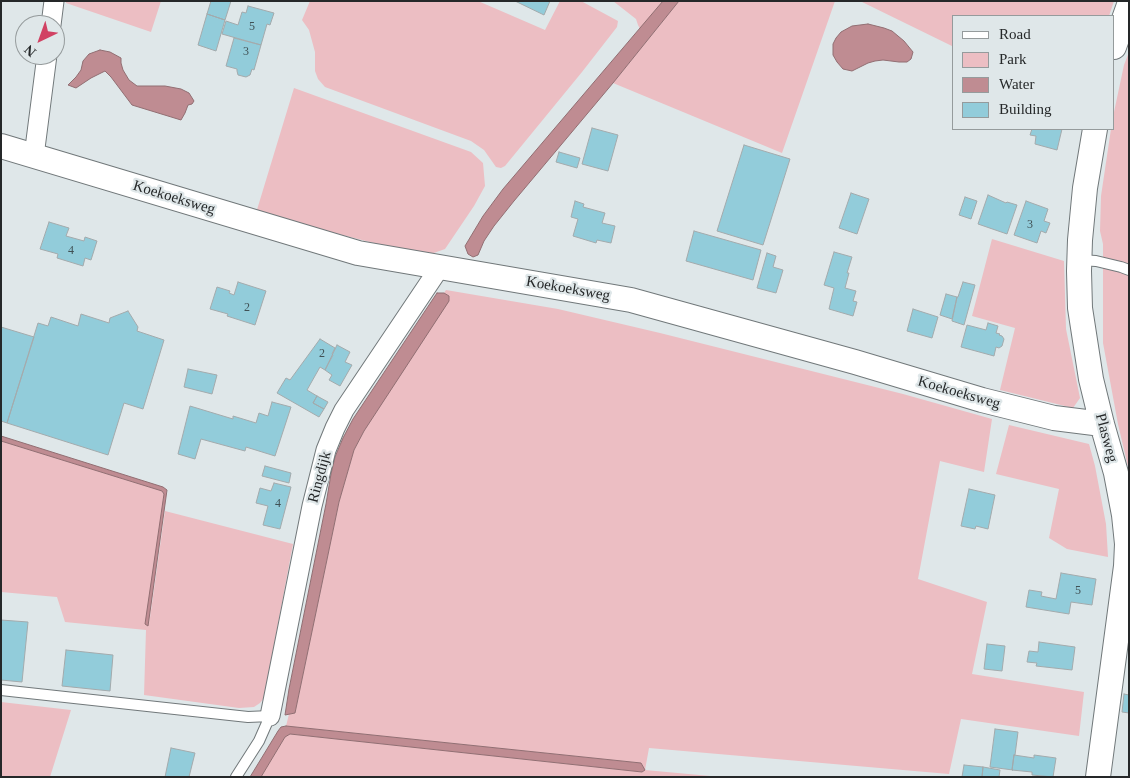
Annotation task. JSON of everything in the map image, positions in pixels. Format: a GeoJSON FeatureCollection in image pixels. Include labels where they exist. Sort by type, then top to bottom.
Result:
{"type":"FeatureCollection","features":[{"type":"Feature","properties":{"kind":"street"},"geometry":{"type":"LineString","coordinates":[[52,15],[54,1]]}},
{"type":"Feature","properties":{"kind":"street"},"geometry":{"type":"LineString","coordinates":[[1115,44],[1129,5]]}},
{"type":"Feature","properties":{"kind":"street"},"geometry":{"type":"LineString","coordinates":[[34,156],[46,65]]}},
{"type":"Feature","properties":{"kind":"street","name":"Plasweg"},"geometry":{"type":"LineString","coordinates":[[1095,130],[1085,188],[1079,260],[1079,291],[1082,325],[1091,379],[1116,472],[1128,544],[1098,777]]}},
{"type":"Feature","properties":{"kind":"street","name":"Koekoeksweg"},"geometry":{"type":"LineString","coordinates":[[1,146],[358,253],[630,300],[982,400],[1054,418],[1102,424]]}},
{"type":"Feature","properties":{"kind":"street","name":"Ringdijk"},"geometry":{"type":"LineString","coordinates":[[270,716],[312,506],[326,450],[344,410],[440,266]]}},
{"type":"Feature","properties":{"kind":"lane"},"geometry":{"type":"LineString","coordinates":[[1079,260],[1096,261],[1129,270]]}},
{"type":"Feature","properties":{"kind":"lane"},"geometry":{"type":"LineString","coordinates":[[1,690],[248,717],[270,716]]}},
{"type":"Feature","properties":{"kind":"lane","name":"Ringdijk"},"geometry":{"type":"LineString","coordinates":[[236,777],[259,741],[270,716]]}},
{"type":"Feature","properties":{"kind":"green space"},"geometry":{"type":"Polygon","coordinates":[[[66,1],[161,1],[151,32],[66,3],[66,1]]]}},
{"type":"Feature","properties":{"kind":"green space"},"geometry":{"type":"Polygon","coordinates":[[[310,1],[478,1],[545,30],[560,1],[581,1],[618,21],[617,27],[582,72],[505,166],[501,168],[496,167],[484,150],[471,141],[325,87],[318,79],[315,71],[315,52],[309,30],[302,20],[310,1]]]}},
{"type":"Feature","properties":{"kind":"green space"},"geometry":{"type":"Polygon","coordinates":[[[613,1],[663,1],[640,29],[636,19],[613,1]]]}},
{"type":"Feature","properties":{"kind":"green space"},"geometry":{"type":"Polygon","coordinates":[[[679,1],[835,1],[782,153],[613,83],[679,1]]]}},
{"type":"Feature","properties":{"kind":"green space"},"geometry":{"type":"Polygon","coordinates":[[[860,1],[1114,1],[1109,15],[952,15],[952,46],[860,1]]]}},
{"type":"Feature","properties":{"kind":"green space"},"geometry":{"type":"Polygon","coordinates":[[[1129,52],[1129,471],[1103,343],[1103,244],[1100,231],[1101,196],[1111,130],[1115,130],[1115,107],[1124,65],[1129,52]]]}},
{"type":"Feature","properties":{"kind":"green space"},"geometry":{"type":"Polygon","coordinates":[[[294,88],[471,152],[483,163],[485,186],[445,249],[431,254],[413,253],[256,213],[294,88]]]}},
{"type":"Feature","properties":{"kind":"green space"},"geometry":{"type":"Polygon","coordinates":[[[992,239],[1064,261],[1066,329],[1080,398],[1073,408],[1000,390],[1015,328],[972,316],[992,239]]]}},
{"type":"Feature","properties":{"kind":"green space"},"geometry":{"type":"Polygon","coordinates":[[[446,290],[558,309],[660,333],[903,394],[992,419],[984,472],[940,461],[918,579],[987,602],[972,674],[1084,692],[1079,736],[961,719],[949,774],[649,748],[645,770],[641,763],[286,726],[289,714],[295,713],[339,502],[354,450],[449,296],[444,293],[446,290]]]}},
{"type":"Feature","properties":{"kind":"green space"},"geometry":{"type":"Polygon","coordinates":[[[1009,425],[1089,444],[1106,524],[1108,557],[1067,549],[1049,538],[1059,489],[996,474],[1009,425]]]}},
{"type":"Feature","properties":{"kind":"green space"},"geometry":{"type":"Polygon","coordinates":[[[1,441],[162,491],[164,494],[149,625],[165,511],[293,544],[264,698],[260,703],[254,707],[239,708],[144,695],[146,630],[65,622],[57,597],[1,592],[1,441]]]}},
{"type":"Feature","properties":{"kind":"green space"},"geometry":{"type":"Polygon","coordinates":[[[1,702],[71,710],[50,777],[1,777],[1,702]]]}},
{"type":"Feature","properties":{"kind":"green space"},"geometry":{"type":"Polygon","coordinates":[[[290,734],[642,772],[645,770],[721,777],[261,777],[285,737],[290,734]]]}},
{"type":"Feature","properties":{"kind":"water"},"geometry":{"type":"Polygon","coordinates":[[[663,1],[679,1],[494,226],[484,241],[478,255],[473,257],[468,254],[465,246],[483,216],[503,189],[663,1]]]}},
{"type":"Feature","properties":{"kind":"water"},"geometry":{"type":"Polygon","coordinates":[[[868,24],[892,31],[913,52],[911,59],[907,62],[875,61],[852,71],[843,69],[833,55],[833,44],[836,38],[841,32],[852,26],[868,24]]]}},
{"type":"Feature","properties":{"kind":"water"},"geometry":{"type":"Polygon","coordinates":[[[100,50],[110,52],[121,58],[123,70],[129,80],[137,86],[165,86],[181,89],[189,93],[194,101],[188,105],[181,120],[132,105],[105,71],[76,88],[68,85],[81,70],[83,61],[89,54],[100,50]]]}},
{"type":"Feature","properties":{"kind":"water"},"geometry":{"type":"Polygon","coordinates":[[[437,293],[444,293],[449,296],[449,301],[364,431],[354,450],[339,502],[295,713],[285,715],[335,457],[353,419],[437,293]]]}},
{"type":"Feature","properties":{"kind":"water"},"geometry":{"type":"Polygon","coordinates":[[[1,436],[163,487],[167,490],[148,626],[145,624],[164,494],[162,491],[1,441],[1,436]]]}},
{"type":"Feature","properties":{"kind":"water"},"geometry":{"type":"Polygon","coordinates":[[[281,727],[641,763],[645,770],[642,772],[290,734],[285,737],[261,777],[250,777],[278,731],[281,727]]]}},
{"type":"Feature","properties":{"kind":"building"},"geometry":{"type":"Polygon","coordinates":[[[211,1],[231,1],[225,20],[207,14],[211,1]]]}},
{"type":"Feature","properties":{"kind":"building"},"geometry":{"type":"Polygon","coordinates":[[[515,1],[550,1],[544,15],[515,1]]]}},
{"type":"Feature","properties":{"kind":"building"},"geometry":{"type":"Polygon","coordinates":[[[248,6],[274,13],[270,25],[267,24],[261,45],[222,34],[226,21],[238,25],[242,12],[246,13],[248,6]]]}},
{"type":"Feature","properties":{"kind":"building"},"geometry":{"type":"Polygon","coordinates":[[[207,14],[225,20],[216,51],[198,45],[207,14]]]}},
{"type":"Feature","properties":{"kind":"building"},"geometry":{"type":"Polygon","coordinates":[[[234,38],[261,45],[254,70],[252,69],[250,75],[246,77],[238,75],[237,69],[226,66],[234,38]]]}},
{"type":"Feature","properties":{"kind":"building"},"geometry":{"type":"Polygon","coordinates":[[[592,128],[618,135],[608,171],[582,164],[592,128]]]}},
{"type":"Feature","properties":{"kind":"building"},"geometry":{"type":"Polygon","coordinates":[[[1032,130],[1062,130],[1057,150],[1035,144],[1036,136],[1030,135],[1032,130]]]}},
{"type":"Feature","properties":{"kind":"building"},"geometry":{"type":"Polygon","coordinates":[[[744,145],[790,159],[763,245],[717,231],[744,145]]]}},
{"type":"Feature","properties":{"kind":"building"},"geometry":{"type":"Polygon","coordinates":[[[559,152],[580,158],[577,168],[556,162],[559,152]]]}},
{"type":"Feature","properties":{"kind":"building"},"geometry":{"type":"Polygon","coordinates":[[[851,193],[869,199],[857,234],[839,228],[851,193]]]}},
{"type":"Feature","properties":{"kind":"building"},"geometry":{"type":"Polygon","coordinates":[[[988,195],[1006,203],[1017,205],[1007,234],[978,224],[988,195]]]}},
{"type":"Feature","properties":{"kind":"building"},"geometry":{"type":"Polygon","coordinates":[[[965,197],[977,201],[971,219],[959,215],[965,197]]]}},
{"type":"Feature","properties":{"kind":"building"},"geometry":{"type":"Polygon","coordinates":[[[575,201],[584,204],[583,207],[605,213],[602,223],[615,226],[611,243],[597,240],[596,243],[573,236],[578,219],[571,217],[575,201]]]}},
{"type":"Feature","properties":{"kind":"building"},"geometry":{"type":"Polygon","coordinates":[[[1026,201],[1048,209],[1044,221],[1050,223],[1046,233],[1041,231],[1037,243],[1014,235],[1026,201]]]}},
{"type":"Feature","properties":{"kind":"building"},"geometry":{"type":"Polygon","coordinates":[[[49,222],[69,228],[66,236],[84,241],[85,237],[97,241],[91,260],[85,258],[83,266],[57,258],[58,254],[40,249],[49,222]]]}},
{"type":"Feature","properties":{"kind":"building"},"geometry":{"type":"Polygon","coordinates":[[[694,231],[761,250],[753,280],[686,261],[694,231]]]}},
{"type":"Feature","properties":{"kind":"building"},"geometry":{"type":"Polygon","coordinates":[[[834,252],[852,257],[845,288],[856,291],[853,301],[857,302],[853,316],[829,309],[834,288],[824,285],[834,252]]]}},
{"type":"Feature","properties":{"kind":"building"},"geometry":{"type":"Polygon","coordinates":[[[767,253],[776,256],[773,267],[783,270],[776,293],[757,288],[767,253]]]}},
{"type":"Feature","properties":{"kind":"building"},"geometry":{"type":"Polygon","coordinates":[[[238,282],[266,291],[255,325],[210,309],[217,287],[230,291],[229,293],[234,295],[238,282]]]}},
{"type":"Feature","properties":{"kind":"building"},"geometry":{"type":"Polygon","coordinates":[[[963,282],[975,285],[964,325],[952,321],[957,297],[963,282]]]}},
{"type":"Feature","properties":{"kind":"building"},"geometry":{"type":"Polygon","coordinates":[[[946,294],[957,297],[952,319],[940,315],[946,294]]]}},
{"type":"Feature","properties":{"kind":"building"},"geometry":{"type":"Polygon","coordinates":[[[913,309],[938,317],[932,338],[907,331],[913,309]]]}},
{"type":"Feature","properties":{"kind":"building"},"geometry":{"type":"Polygon","coordinates":[[[128,311],[138,327],[137,331],[164,340],[143,409],[124,403],[108,455],[7,423],[38,323],[48,326],[51,317],[78,326],[81,314],[109,323],[110,318],[128,311]]]}},
{"type":"Feature","properties":{"kind":"building"},"geometry":{"type":"Polygon","coordinates":[[[988,323],[998,326],[996,333],[1000,334],[1004,339],[1002,346],[996,347],[994,356],[961,347],[967,325],[986,330],[988,323]]]}},
{"type":"Feature","properties":{"kind":"building"},"geometry":{"type":"Polygon","coordinates":[[[1,327],[34,337],[7,423],[1,421],[1,327]]]}},
{"type":"Feature","properties":{"kind":"building"},"geometry":{"type":"Polygon","coordinates":[[[320,339],[335,348],[325,370],[320,367],[307,390],[317,396],[313,403],[324,409],[319,417],[277,393],[286,378],[290,380],[320,339]]]}},
{"type":"Feature","properties":{"kind":"building"},"geometry":{"type":"Polygon","coordinates":[[[337,345],[350,352],[345,362],[352,365],[340,386],[329,380],[332,375],[325,370],[337,345]]]}},
{"type":"Feature","properties":{"kind":"building"},"geometry":{"type":"Polygon","coordinates":[[[188,369],[217,375],[212,394],[184,387],[188,369]]]}},
{"type":"Feature","properties":{"kind":"building"},"geometry":{"type":"Polygon","coordinates":[[[317,396],[328,402],[324,409],[313,403],[317,396]]]}},
{"type":"Feature","properties":{"kind":"building"},"geometry":{"type":"Polygon","coordinates":[[[272,402],[291,407],[275,456],[246,447],[245,451],[201,439],[195,459],[178,454],[190,406],[233,419],[233,416],[256,423],[259,413],[268,416],[272,402]]]}},
{"type":"Feature","properties":{"kind":"building"},"geometry":{"type":"Polygon","coordinates":[[[265,466],[291,473],[289,483],[262,476],[265,466]]]}},
{"type":"Feature","properties":{"kind":"building"},"geometry":{"type":"Polygon","coordinates":[[[274,483],[291,487],[280,529],[263,525],[268,506],[256,503],[260,488],[271,491],[274,483]]]}},
{"type":"Feature","properties":{"kind":"building"},"geometry":{"type":"Polygon","coordinates":[[[969,489],[995,495],[988,529],[976,526],[975,529],[961,526],[969,489]]]}},
{"type":"Feature","properties":{"kind":"building"},"geometry":{"type":"Polygon","coordinates":[[[1061,573],[1096,579],[1092,605],[1071,602],[1069,614],[1026,607],[1029,590],[1042,592],[1041,596],[1056,599],[1061,573]]]}},
{"type":"Feature","properties":{"kind":"building"},"geometry":{"type":"Polygon","coordinates":[[[1,620],[28,622],[22,682],[1,680],[1,620]]]}},
{"type":"Feature","properties":{"kind":"building"},"geometry":{"type":"Polygon","coordinates":[[[1039,642],[1075,647],[1072,670],[1036,666],[1037,663],[1027,662],[1029,651],[1038,652],[1039,642]]]}},
{"type":"Feature","properties":{"kind":"building"},"geometry":{"type":"Polygon","coordinates":[[[987,644],[1005,646],[1002,671],[984,669],[987,644]]]}},
{"type":"Feature","properties":{"kind":"building"},"geometry":{"type":"Polygon","coordinates":[[[66,650],[113,655],[110,691],[62,686],[66,650]]]}},
{"type":"Feature","properties":{"kind":"building"},"geometry":{"type":"Polygon","coordinates":[[[1124,694],[1129,695],[1129,713],[1122,712],[1124,694]]]}},
{"type":"Feature","properties":{"kind":"building"},"geometry":{"type":"Polygon","coordinates":[[[995,729],[1018,732],[1012,770],[990,767],[995,729]]]}},
{"type":"Feature","properties":{"kind":"building"},"geometry":{"type":"Polygon","coordinates":[[[171,748],[195,753],[189,777],[165,777],[171,748]]]}},
{"type":"Feature","properties":{"kind":"building"},"geometry":{"type":"Polygon","coordinates":[[[1014,755],[1034,758],[1034,755],[1056,758],[1053,777],[1032,775],[1032,772],[1012,770],[1014,755]]]}},
{"type":"Feature","properties":{"kind":"building"},"geometry":{"type":"Polygon","coordinates":[[[964,765],[983,767],[982,777],[962,777],[964,765]]]}},
{"type":"Feature","properties":{"kind":"building"},"geometry":{"type":"Polygon","coordinates":[[[983,767],[1000,770],[999,777],[982,777],[983,767]]]}}]}
